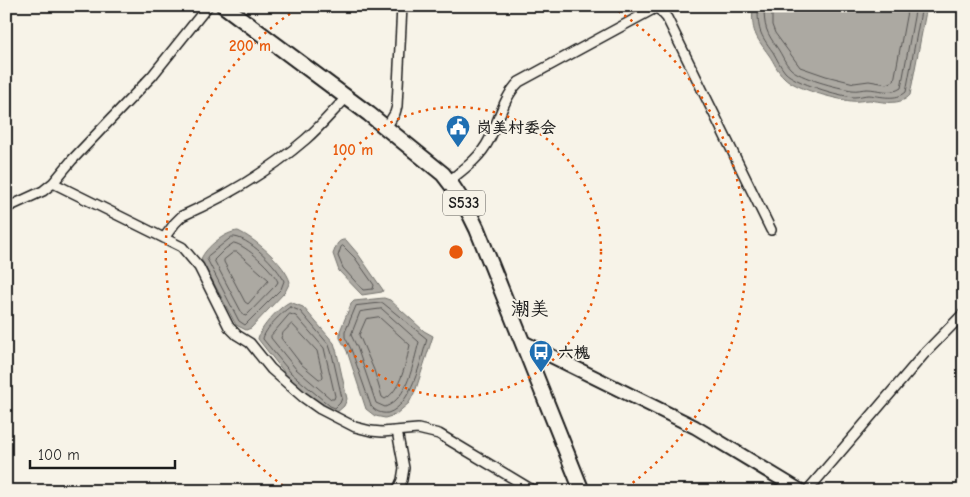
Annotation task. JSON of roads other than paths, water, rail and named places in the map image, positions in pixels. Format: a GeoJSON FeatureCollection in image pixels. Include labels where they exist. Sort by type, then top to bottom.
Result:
{"type":"FeatureCollection","features":[{"type":"Feature","properties":{"kind":"main road","name":"S533"},"geometry":{"type":"LineString","coordinates":[[224,6],[347,97],[449,181],[478,229],[582,491]]}},
{"type":"Feature","properties":{"kind":"street"},"geometry":{"type":"LineString","coordinates":[[6,208],[43,191],[53,184],[72,160],[152,76],[208,6]]}},
{"type":"Feature","properties":{"kind":"street"},"geometry":{"type":"LineString","coordinates":[[386,128],[397,106],[402,6]]}},
{"type":"Feature","properties":{"kind":"street"},"geometry":{"type":"LineString","coordinates":[[449,181],[474,161],[485,148],[506,99],[519,82],[658,7],[667,18],[772,230]]}},
{"type":"Feature","properties":{"kind":"street"},"geometry":{"type":"LineString","coordinates":[[164,238],[182,216],[236,189],[273,165],[307,138],[347,97]]}},
{"type":"Feature","properties":{"kind":"street"},"geometry":{"type":"LineString","coordinates":[[53,184],[182,247],[200,267],[225,322],[232,332],[250,343],[271,369],[320,409],[355,427],[382,432],[418,429],[438,434],[534,491]]}},
{"type":"Feature","properties":{"kind":"street"},"geometry":{"type":"LineString","coordinates":[[807,491],[918,361],[964,313]]}},
{"type":"Feature","properties":{"kind":"street"},"geometry":{"type":"LineString","coordinates":[[522,342],[695,427],[801,491]]}},
{"type":"Feature","properties":{"kind":"street"},"geometry":{"type":"LineString","coordinates":[[397,431],[404,468],[402,480],[397,491]]}},
{"type":"Feature","properties":{"kind":"water"},"geometry":{"type":"Polygon","coordinates":[[[753,6],[927,6],[910,95],[897,102],[851,101],[816,93],[797,86],[779,72],[757,38],[753,27],[753,6]]]}},
{"type":"Feature","properties":{"kind":"water"},"geometry":{"type":"Polygon","coordinates":[[[238,231],[245,234],[268,252],[282,267],[290,282],[285,292],[251,328],[246,330],[236,325],[201,259],[203,254],[217,241],[227,234],[238,231]]]}},
{"type":"Feature","properties":{"kind":"water"},"geometry":{"type":"Polygon","coordinates":[[[346,240],[383,290],[382,292],[362,295],[339,271],[333,254],[339,242],[346,240]]]}},
{"type":"Feature","properties":{"kind":"water"},"geometry":{"type":"Polygon","coordinates":[[[384,298],[390,300],[424,331],[433,336],[416,389],[409,403],[395,415],[385,418],[375,416],[366,409],[347,351],[340,338],[340,331],[354,301],[384,298]]]}},
{"type":"Feature","properties":{"kind":"water"},"geometry":{"type":"Polygon","coordinates":[[[290,302],[303,307],[334,343],[347,399],[344,406],[335,414],[328,411],[288,377],[258,339],[271,318],[290,302]]]}},
{"type":"Feature","properties":{"kind":"place","name":"岗美村委会"},"geometry":{"type":"Point","coordinates":[458,148]}},
{"type":"Feature","properties":{"kind":"place","name":"六槐"},"geometry":{"type":"Point","coordinates":[541,373]}},
{"type":"Feature","properties":{"kind":"district","name":"潮美"},"geometry":{"type":"Point","coordinates":[530,308]}}]}
